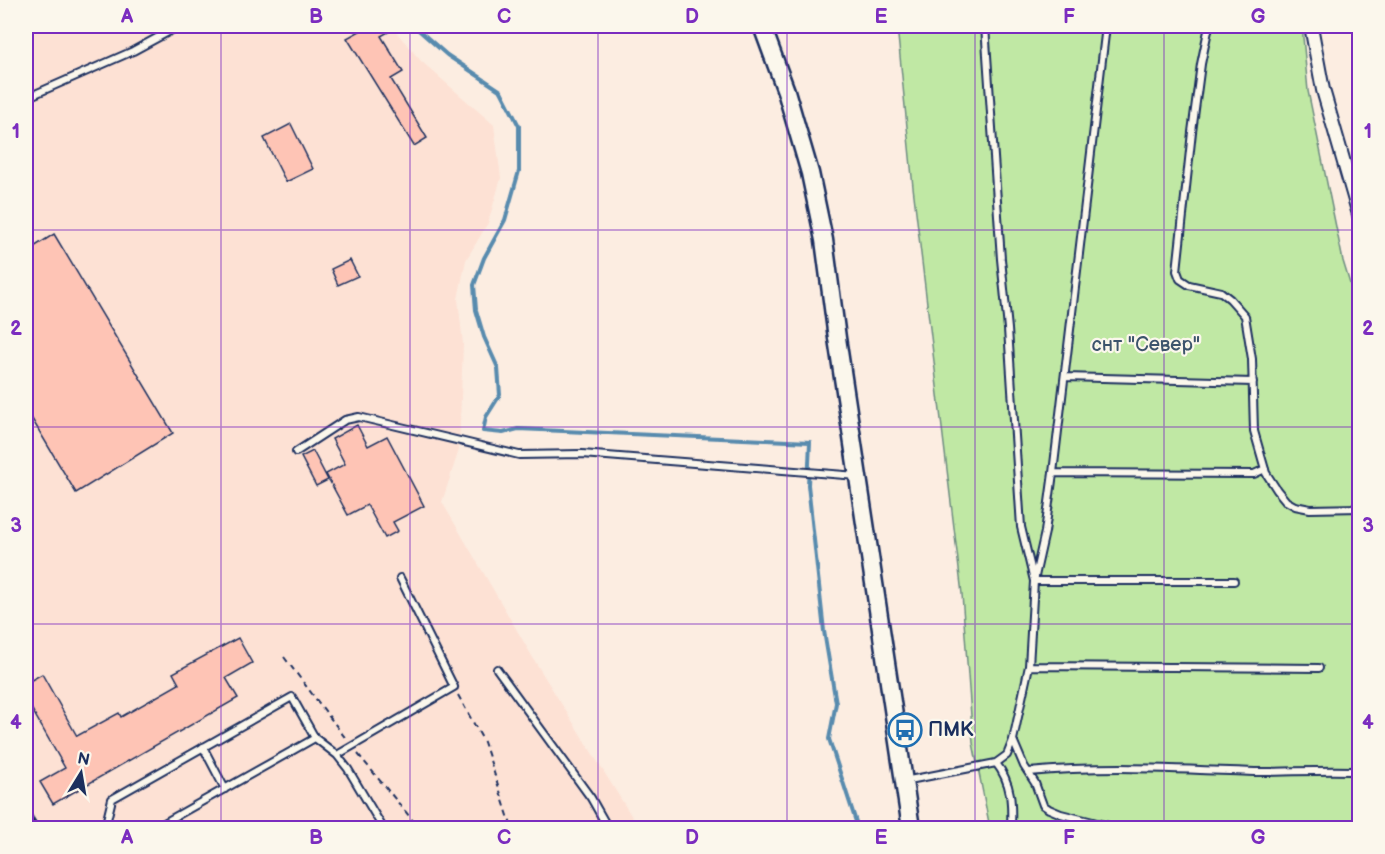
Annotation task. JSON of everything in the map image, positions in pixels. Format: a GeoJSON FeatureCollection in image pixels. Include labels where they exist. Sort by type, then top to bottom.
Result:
{"type":"FeatureCollection","features":[{"type":"Feature","properties":{"kind":"street"},"geometry":{"type":"LineString","coordinates":[[762,26],[786,91],[810,173],[824,240],[857,476],[911,828]]}},
{"type":"Feature","properties":{"kind":"street"},"geometry":{"type":"LineString","coordinates":[[1311,26],[1323,90],[1359,218]]}},
{"type":"Feature","properties":{"kind":"lane"},"geometry":{"type":"LineString","coordinates":[[26,98],[133,51],[179,26]]}},
{"type":"Feature","properties":{"kind":"lane"},"geometry":{"type":"LineString","coordinates":[[985,26],[1021,527],[1034,581]]}},
{"type":"Feature","properties":{"kind":"lane"},"geometry":{"type":"LineString","coordinates":[[904,781],[996,763],[1007,755],[1013,740],[1029,666],[1034,581],[1045,532],[1053,473],[1106,26]]}},
{"type":"Feature","properties":{"kind":"lane"},"geometry":{"type":"LineString","coordinates":[[1209,26],[1201,64],[1177,271],[1180,279],[1189,285],[1221,292],[1245,316],[1252,359],[1254,431],[1265,470],[1277,490],[1286,501],[1295,506],[1310,509],[1359,508]]}},
{"type":"Feature","properties":{"kind":"lane"},"geometry":{"type":"LineString","coordinates":[[1065,377],[1252,382]]}},
{"type":"Feature","properties":{"kind":"lane"},"geometry":{"type":"LineString","coordinates":[[296,452],[345,420],[359,417],[519,455],[582,454],[857,476]]}},
{"type":"Feature","properties":{"kind":"lane"},"geometry":{"type":"LineString","coordinates":[[1053,473],[1254,474],[1265,470]]}},
{"type":"Feature","properties":{"kind":"lane"},"geometry":{"type":"LineString","coordinates":[[337,755],[454,687],[400,578]]}},
{"type":"Feature","properties":{"kind":"lane"},"geometry":{"type":"LineString","coordinates":[[1034,581],[1234,581]]}},
{"type":"Feature","properties":{"kind":"lane"},"geometry":{"type":"LineString","coordinates":[[1029,666],[1319,668]]}},
{"type":"Feature","properties":{"kind":"lane"},"geometry":{"type":"LineString","coordinates":[[497,669],[591,798],[608,828]]}},
{"type":"Feature","properties":{"kind":"lane"},"geometry":{"type":"LineString","coordinates":[[105,828],[112,799],[292,697],[315,738],[337,755],[348,769],[383,828]]}},
{"type":"Feature","properties":{"kind":"lane"},"geometry":{"type":"LineString","coordinates":[[155,828],[315,738]]}},
{"type":"Feature","properties":{"kind":"lane"},"geometry":{"type":"LineString","coordinates":[[1013,740],[1043,805],[1049,809],[1117,828]]}},
{"type":"Feature","properties":{"kind":"lane"},"geometry":{"type":"LineString","coordinates":[[203,747],[225,789]]}},
{"type":"Feature","properties":{"kind":"lane"},"geometry":{"type":"LineString","coordinates":[[996,763],[1004,773],[1010,789],[1011,828]]}},
{"type":"Feature","properties":{"kind":"lane"},"geometry":{"type":"LineString","coordinates":[[1029,772],[1183,769],[1351,771]]}},
{"type":"Feature","properties":{"kind":"path"},"geometry":{"type":"LineString","coordinates":[[454,687],[484,742],[512,828]]}},
{"type":"Feature","properties":{"kind":"shaded area"},"geometry":{"type":"Polygon","coordinates":[[[26,26],[391,26],[421,61],[494,125],[501,178],[488,223],[466,260],[458,299],[463,344],[459,450],[442,502],[539,668],[639,828],[26,828],[26,26]]]}},
{"type":"Feature","properties":{"kind":"green space","name":"снт \"Север\""},"geometry":{"type":"Polygon","coordinates":[[[897,26],[1302,26],[1308,91],[1343,261],[1359,313],[1359,828],[990,828],[973,743],[962,594],[913,187],[897,26]]]}},
{"type":"Feature","properties":{"kind":"building"},"geometry":{"type":"Polygon","coordinates":[[[369,26],[399,26],[381,36],[403,72],[391,79],[427,138],[414,146],[347,38],[369,26]]]}},
{"type":"Feature","properties":{"kind":"building"},"geometry":{"type":"Polygon","coordinates":[[[291,124],[313,169],[286,182],[264,138],[291,124]]]}},
{"type":"Feature","properties":{"kind":"building"},"geometry":{"type":"Polygon","coordinates":[[[54,234],[173,433],[76,493],[26,409],[26,252],[54,234]]]}},
{"type":"Feature","properties":{"kind":"building"},"geometry":{"type":"Polygon","coordinates":[[[350,260],[358,276],[338,285],[331,269],[350,260]]]}},
{"type":"Feature","properties":{"kind":"building"},"geometry":{"type":"Polygon","coordinates":[[[357,425],[368,446],[387,436],[424,506],[393,522],[398,531],[385,538],[367,505],[348,515],[326,474],[345,464],[332,439],[357,425]]]}},
{"type":"Feature","properties":{"kind":"building"},"geometry":{"type":"Polygon","coordinates":[[[313,451],[328,480],[316,486],[301,457],[313,451]]]}},
{"type":"Feature","properties":{"kind":"building"},"geometry":{"type":"Polygon","coordinates":[[[238,638],[252,663],[226,678],[238,698],[53,804],[40,782],[65,768],[26,699],[26,683],[42,674],[77,736],[119,713],[121,717],[179,684],[173,673],[238,638]]]}},
{"type":"Feature","properties":{"kind":"waterway"},"geometry":{"type":"LineString","coordinates":[[414,26],[447,55],[501,91],[519,126],[519,171],[505,220],[484,258],[474,285],[476,310],[484,337],[498,368],[500,395],[486,417],[483,431],[503,433],[518,429],[810,442],[808,485],[824,631],[836,703],[829,739],[858,828]]}},
{"type":"Feature","properties":{"kind":"railway"},"geometry":{"type":"LineString","coordinates":[[26,810],[37,828]]}},
{"type":"Feature","properties":{"kind":"place","name":"ПМК"},"geometry":{"type":"Point","coordinates":[905,730]}}]}
